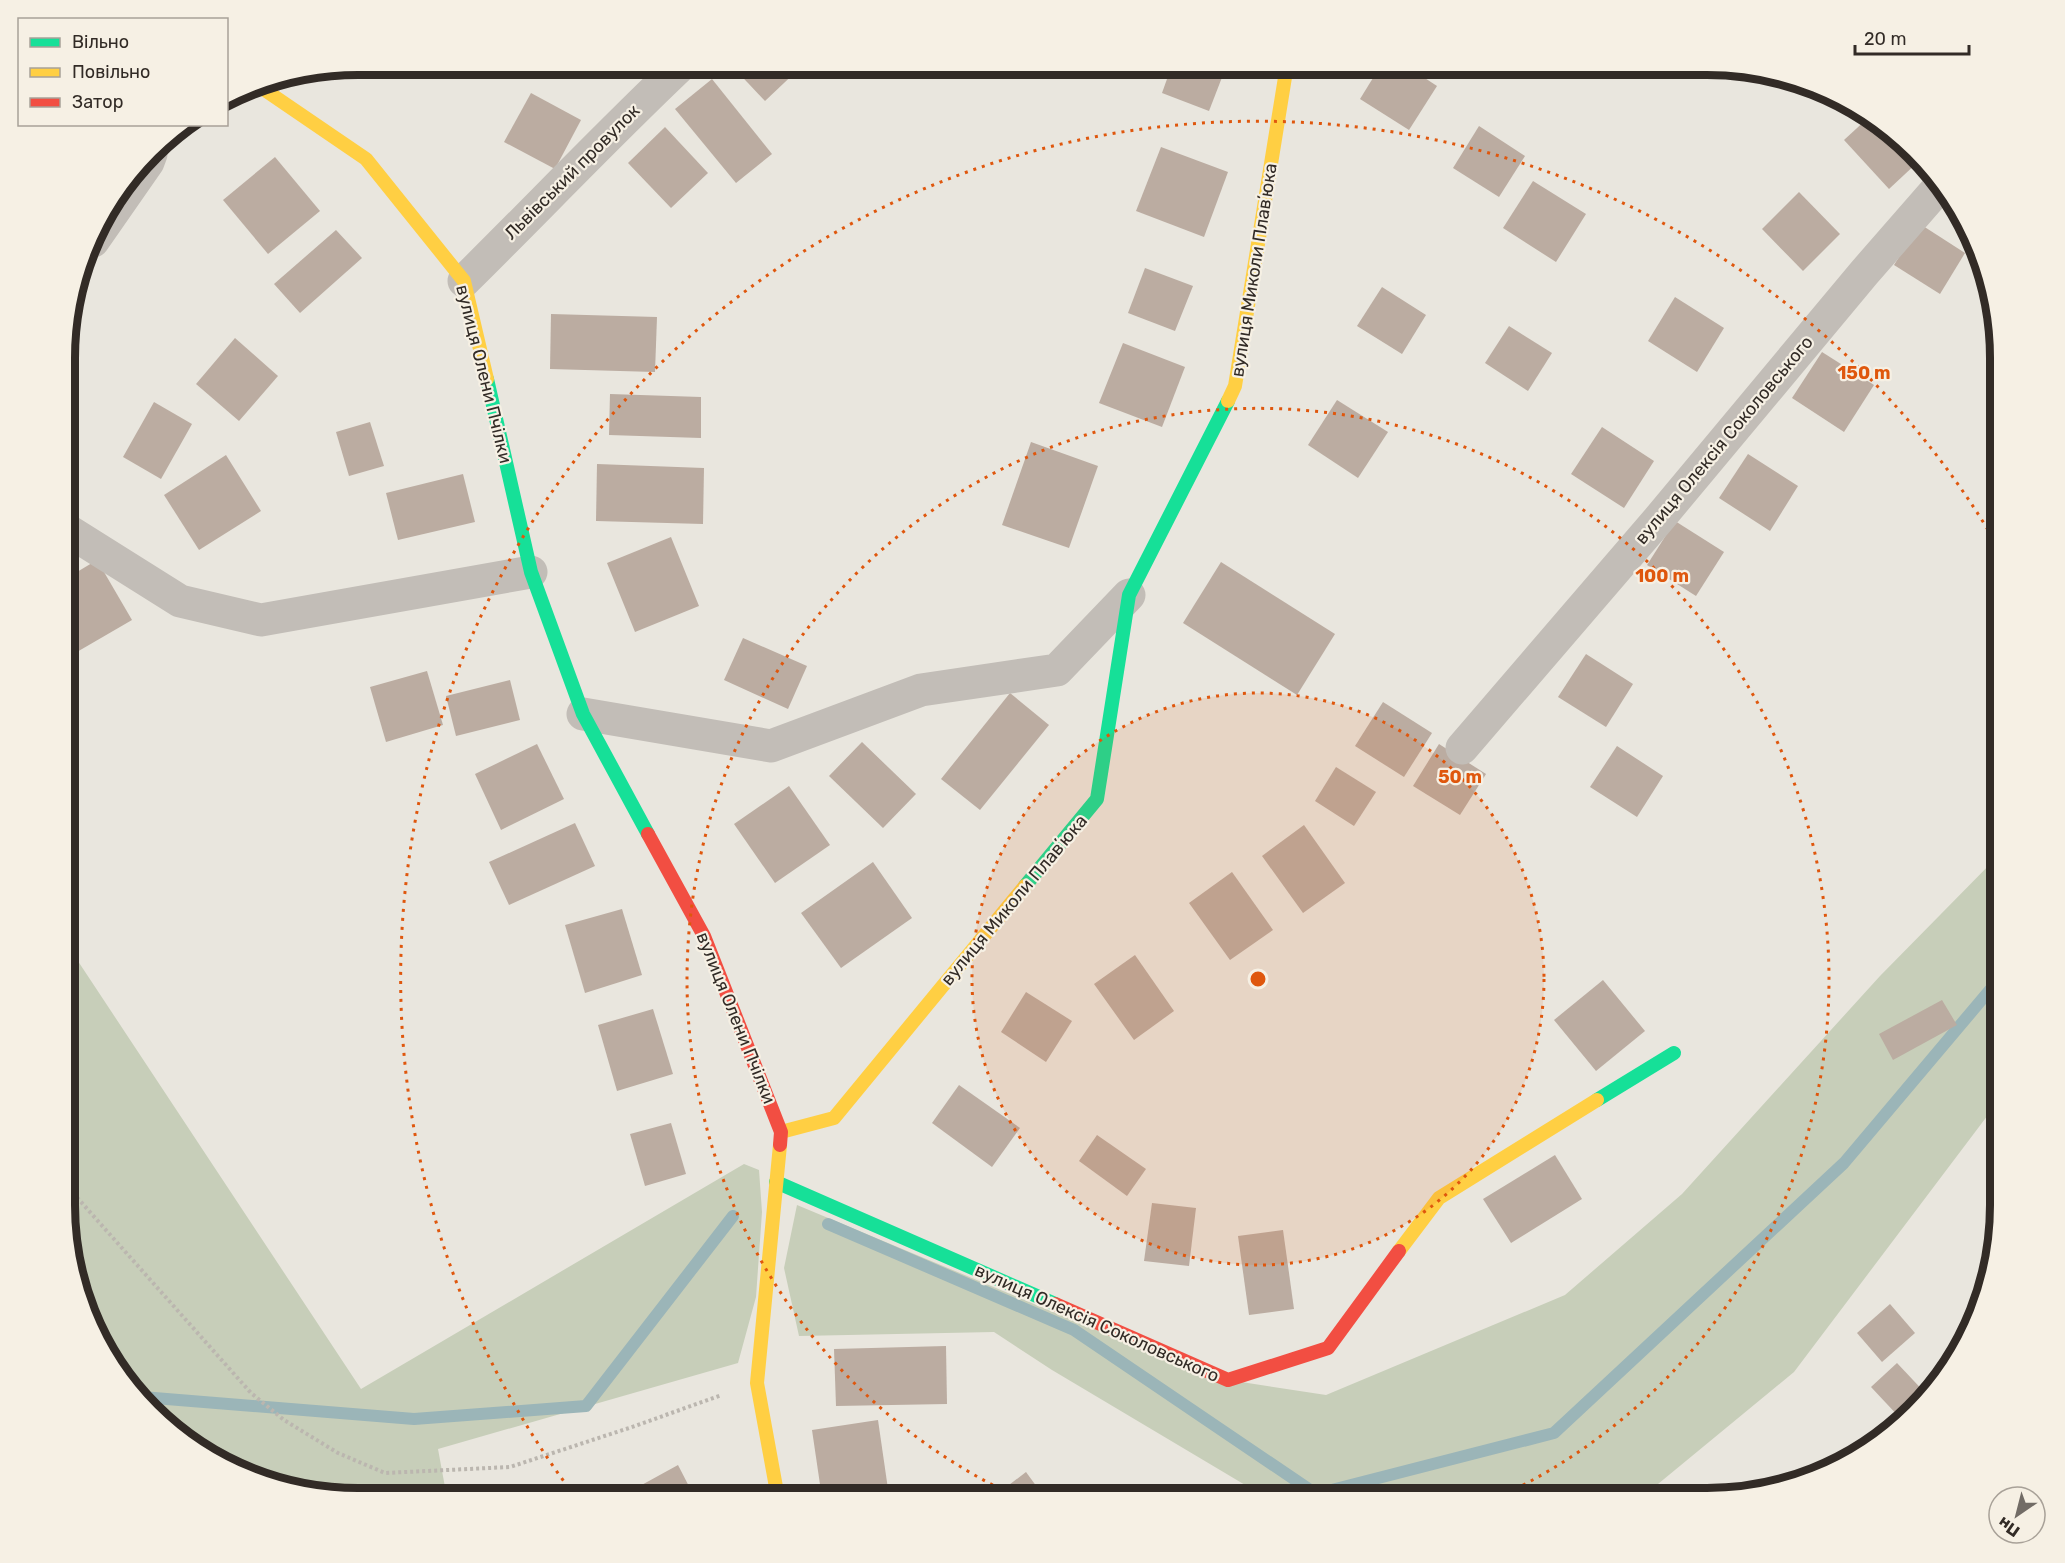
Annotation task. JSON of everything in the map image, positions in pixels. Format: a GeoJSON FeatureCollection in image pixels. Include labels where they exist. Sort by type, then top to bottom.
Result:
{"type":"FeatureCollection","features":[{"type":"Feature","properties":{"kind":"street","name":"Львівський провулок"},"geometry":{"type":"LineString","coordinates":[[464,281],[670,75]]}},
{"type":"Feature","properties":{"kind":"street","name":"вулиця Миколи Плавʼюка"},"geometry":{"type":"LineString","coordinates":[[583,714],[771,746],[921,690],[1057,670],[1129,596],[1235,387],[1285,75]]}},
{"type":"Feature","properties":{"kind":"street","name":"вулиця Олени Пчілки"},"geometry":{"type":"LineString","coordinates":[[266,91],[366,159],[464,281],[531,573],[583,714],[704,936],[781,1132],[757,1383],[776,1488]]}},
{"type":"Feature","properties":{"kind":"street","name":"вулиця Олексія Соколовського"},"geometry":{"type":"LineString","coordinates":[[1462,748],[1935,191]]}},
{"type":"Feature","properties":{"kind":"street"},"geometry":{"type":"LineString","coordinates":[[75,535],[180,602],[261,620],[531,573]]}},
{"type":"Feature","properties":{"kind":"street","name":"вулиця Миколи Плавʼюка"},"geometry":{"type":"LineString","coordinates":[[781,1132],[834,1118],[1097,799],[1129,596]]}},
{"type":"Feature","properties":{"kind":"street","name":"вулиця Олексія Соколовського"},"geometry":{"type":"LineString","coordinates":[[776,1182],[1228,1380],[1328,1348],[1439,1198],[1674,1053]]}},
{"type":"Feature","properties":{"kind":"path"},"geometry":{"type":"LineString","coordinates":[[75,1195],[251,1393],[284,1420],[338,1453],[385,1473],[510,1467],[757,1383]]}},
{"type":"Feature","properties":{"kind":"green space"},"geometry":{"type":"Polygon","coordinates":[[[1990,864],[1990,1112],[1794,1372],[1653,1488],[1250,1488],[1052,1370],[994,1332],[799,1336],[784,1268],[797,1205],[1209,1377],[1326,1395],[1565,1295],[1682,1194],[1880,976],[1990,864]]]}},
{"type":"Feature","properties":{"kind":"green space"},"geometry":{"type":"Polygon","coordinates":[[[75,957],[361,1389],[744,1164],[759,1170],[762,1212],[756,1297],[738,1363],[438,1449],[445,1488],[358,1488],[302,1483],[267,1473],[216,1450],[171,1418],[133,1377],[113,1347],[97,1314],[80,1261],[77,1242],[75,957]]]}},
{"type":"Feature","properties":{"kind":"building"},"geometry":{"type":"Polygon","coordinates":[[[740,75],[792,75],[765,101],[740,75]]]}},
{"type":"Feature","properties":{"kind":"building"},"geometry":{"type":"Polygon","coordinates":[[[1168,75],[1223,75],[1209,111],[1162,93],[1168,75]]]}},
{"type":"Feature","properties":{"kind":"building"},"geometry":{"type":"Polygon","coordinates":[[[1375,75],[1420,75],[1437,86],[1409,130],[1360,99],[1375,75]]]}},
{"type":"Feature","properties":{"kind":"building"},"geometry":{"type":"Polygon","coordinates":[[[712,79],[772,154],[736,183],[675,109],[712,79]]]}},
{"type":"Feature","properties":{"kind":"building"},"geometry":{"type":"Polygon","coordinates":[[[531,93],[581,120],[555,169],[504,142],[531,93]]]}},
{"type":"Feature","properties":{"kind":"building"},"geometry":{"type":"Polygon","coordinates":[[[1863,122],[1894,145],[1914,165],[1889,189],[1844,140],[1863,122]]]}},
{"type":"Feature","properties":{"kind":"building"},"geometry":{"type":"Polygon","coordinates":[[[1479,126],[1525,156],[1499,197],[1453,168],[1479,126]]]}},
{"type":"Feature","properties":{"kind":"building"},"geometry":{"type":"Polygon","coordinates":[[[665,127],[708,173],[671,208],[628,163],[665,127]]]}},
{"type":"Feature","properties":{"kind":"building"},"geometry":{"type":"Polygon","coordinates":[[[1161,147],[1228,172],[1204,237],[1136,211],[1161,147]]]}},
{"type":"Feature","properties":{"kind":"building"},"geometry":{"type":"Polygon","coordinates":[[[275,157],[320,211],[268,254],[223,200],[275,157]]]}},
{"type":"Feature","properties":{"kind":"building"},"geometry":{"type":"Polygon","coordinates":[[[1533,181],[1586,214],[1556,262],[1503,228],[1533,181]]]}},
{"type":"Feature","properties":{"kind":"building"},"geometry":{"type":"Polygon","coordinates":[[[1799,192],[1840,234],[1803,271],[1762,229],[1799,192]]]}},
{"type":"Feature","properties":{"kind":"building"},"geometry":{"type":"Polygon","coordinates":[[[1920,224],[1965,253],[1940,294],[1894,265],[1920,224]]]}},
{"type":"Feature","properties":{"kind":"building"},"geometry":{"type":"Polygon","coordinates":[[[336,230],[362,258],[300,313],[274,284],[336,230]]]}},
{"type":"Feature","properties":{"kind":"building"},"geometry":{"type":"Polygon","coordinates":[[[1145,268],[1193,286],[1175,331],[1128,313],[1145,268]]]}},
{"type":"Feature","properties":{"kind":"building"},"geometry":{"type":"Polygon","coordinates":[[[1382,287],[1426,315],[1402,354],[1357,326],[1382,287]]]}},
{"type":"Feature","properties":{"kind":"building"},"geometry":{"type":"Polygon","coordinates":[[[1675,297],[1724,328],[1697,372],[1648,341],[1675,297]]]}},
{"type":"Feature","properties":{"kind":"building"},"geometry":{"type":"Polygon","coordinates":[[[551,314],[657,317],[655,372],[550,369],[551,314]]]}},
{"type":"Feature","properties":{"kind":"building"},"geometry":{"type":"Polygon","coordinates":[[[1509,326],[1552,353],[1528,391],[1485,363],[1509,326]]]}},
{"type":"Feature","properties":{"kind":"building"},"geometry":{"type":"Polygon","coordinates":[[[235,338],[278,376],[239,421],[196,384],[235,338]]]}},
{"type":"Feature","properties":{"kind":"building"},"geometry":{"type":"Polygon","coordinates":[[[1123,343],[1185,367],[1162,427],[1099,403],[1123,343]]]}},
{"type":"Feature","properties":{"kind":"building"},"geometry":{"type":"Polygon","coordinates":[[[1822,352],[1874,385],[1844,432],[1792,398],[1822,352]]]}},
{"type":"Feature","properties":{"kind":"building"},"geometry":{"type":"Polygon","coordinates":[[[610,394],[701,397],[701,438],[609,435],[610,394]]]}},
{"type":"Feature","properties":{"kind":"building"},"geometry":{"type":"Polygon","coordinates":[[[1337,400],[1388,432],[1358,478],[1308,445],[1337,400]]]}},
{"type":"Feature","properties":{"kind":"building"},"geometry":{"type":"Polygon","coordinates":[[[154,402],[192,424],[161,479],[123,457],[154,402]]]}},
{"type":"Feature","properties":{"kind":"building"},"geometry":{"type":"Polygon","coordinates":[[[370,422],[384,466],[349,476],[336,432],[370,422]]]}},
{"type":"Feature","properties":{"kind":"building"},"geometry":{"type":"Polygon","coordinates":[[[1602,427],[1654,461],[1624,508],[1571,474],[1602,427]]]}},
{"type":"Feature","properties":{"kind":"building"},"geometry":{"type":"Polygon","coordinates":[[[1031,442],[1098,466],[1069,548],[1002,525],[1031,442]]]}},
{"type":"Feature","properties":{"kind":"building"},"geometry":{"type":"Polygon","coordinates":[[[1748,454],[1798,486],[1770,531],[1719,498],[1748,454]]]}},
{"type":"Feature","properties":{"kind":"building"},"geometry":{"type":"Polygon","coordinates":[[[226,455],[261,511],[199,550],[164,495],[226,455]]]}},
{"type":"Feature","properties":{"kind":"building"},"geometry":{"type":"Polygon","coordinates":[[[597,464],[704,468],[703,524],[596,521],[597,464]]]}},
{"type":"Feature","properties":{"kind":"building"},"geometry":{"type":"Polygon","coordinates":[[[463,474],[475,522],[398,540],[386,493],[463,474]]]}},
{"type":"Feature","properties":{"kind":"building"},"geometry":{"type":"Polygon","coordinates":[[[1675,521],[1724,552],[1696,596],[1647,565],[1675,521]]]}},
{"type":"Feature","properties":{"kind":"building"},"geometry":{"type":"Polygon","coordinates":[[[671,537],[699,606],[635,632],[607,563],[671,537]]]}},
{"type":"Feature","properties":{"kind":"building"},"geometry":{"type":"Polygon","coordinates":[[[97,560],[132,620],[75,653],[75,573],[97,560]]]}},
{"type":"Feature","properties":{"kind":"building"},"geometry":{"type":"Polygon","coordinates":[[[1221,562],[1335,634],[1297,695],[1183,623],[1221,562]]]}},
{"type":"Feature","properties":{"kind":"building"},"geometry":{"type":"Polygon","coordinates":[[[743,638],[807,666],[788,709],[724,680],[743,638]]]}},
{"type":"Feature","properties":{"kind":"building"},"geometry":{"type":"Polygon","coordinates":[[[1586,654],[1633,684],[1606,727],[1558,697],[1586,654]]]}},
{"type":"Feature","properties":{"kind":"building"},"geometry":{"type":"Polygon","coordinates":[[[427,671],[443,725],[386,742],[370,687],[427,671]]]}},
{"type":"Feature","properties":{"kind":"building"},"geometry":{"type":"Polygon","coordinates":[[[510,680],[520,720],[456,736],[446,696],[510,680]]]}},
{"type":"Feature","properties":{"kind":"building"},"geometry":{"type":"Polygon","coordinates":[[[1010,693],[1049,725],[980,810],[941,779],[1010,693]]]}},
{"type":"Feature","properties":{"kind":"building"},"geometry":{"type":"Polygon","coordinates":[[[1383,702],[1432,733],[1404,777],[1355,746],[1383,702]]]}},
{"type":"Feature","properties":{"kind":"building"},"geometry":{"type":"Polygon","coordinates":[[[862,742],[916,794],[883,828],[829,776],[862,742]]]}},
{"type":"Feature","properties":{"kind":"building"},"geometry":{"type":"Polygon","coordinates":[[[537,744],[564,799],[501,830],[475,774],[537,744]]]}},
{"type":"Feature","properties":{"kind":"building"},"geometry":{"type":"Polygon","coordinates":[[[1439,744],[1486,774],[1460,815],[1413,786],[1439,744]]]}},
{"type":"Feature","properties":{"kind":"building"},"geometry":{"type":"Polygon","coordinates":[[[1617,746],[1663,776],[1637,817],[1590,787],[1617,746]]]}},
{"type":"Feature","properties":{"kind":"building"},"geometry":{"type":"Polygon","coordinates":[[[1336,767],[1376,792],[1354,826],[1315,801],[1336,767]]]}},
{"type":"Feature","properties":{"kind":"building"},"geometry":{"type":"Polygon","coordinates":[[[789,786],[830,845],[775,883],[734,824],[789,786]]]}},
{"type":"Feature","properties":{"kind":"building"},"geometry":{"type":"Polygon","coordinates":[[[575,823],[595,866],[509,905],[489,862],[575,823]]]}},
{"type":"Feature","properties":{"kind":"building"},"geometry":{"type":"Polygon","coordinates":[[[1304,825],[1345,883],[1303,913],[1262,856],[1304,825]]]}},
{"type":"Feature","properties":{"kind":"building"},"geometry":{"type":"Polygon","coordinates":[[[873,862],[912,918],[841,968],[801,913],[873,862]]]}},
{"type":"Feature","properties":{"kind":"building"},"geometry":{"type":"Polygon","coordinates":[[[1232,872],[1273,930],[1230,960],[1189,903],[1232,872]]]}},
{"type":"Feature","properties":{"kind":"building"},"geometry":{"type":"Polygon","coordinates":[[[622,909],[642,975],[585,993],[565,925],[622,909]]]}},
{"type":"Feature","properties":{"kind":"building"},"geometry":{"type":"Polygon","coordinates":[[[1135,955],[1174,1011],[1134,1040],[1094,984],[1135,955]]]}},
{"type":"Feature","properties":{"kind":"building"},"geometry":{"type":"Polygon","coordinates":[[[1603,980],[1645,1031],[1596,1071],[1554,1020],[1603,980]]]}},
{"type":"Feature","properties":{"kind":"building"},"geometry":{"type":"Polygon","coordinates":[[[1026,992],[1072,1021],[1046,1062],[1001,1032],[1026,992]]]}},
{"type":"Feature","properties":{"kind":"building"},"geometry":{"type":"Polygon","coordinates":[[[1942,1000],[1957,1025],[1893,1060],[1879,1034],[1942,1000]]]}},
{"type":"Feature","properties":{"kind":"building"},"geometry":{"type":"Polygon","coordinates":[[[653,1009],[673,1074],[617,1091],[598,1025],[653,1009]]]}},
{"type":"Feature","properties":{"kind":"building"},"geometry":{"type":"Polygon","coordinates":[[[959,1085],[1020,1128],[992,1167],[932,1123],[959,1085]]]}},
{"type":"Feature","properties":{"kind":"building"},"geometry":{"type":"Polygon","coordinates":[[[671,1123],[686,1174],[645,1186],[630,1134],[671,1123]]]}},
{"type":"Feature","properties":{"kind":"building"},"geometry":{"type":"Polygon","coordinates":[[[1097,1135],[1146,1169],[1127,1196],[1079,1161],[1097,1135]]]}},
{"type":"Feature","properties":{"kind":"building"},"geometry":{"type":"Polygon","coordinates":[[[1555,1155],[1582,1199],[1511,1243],[1483,1199],[1555,1155]]]}},
{"type":"Feature","properties":{"kind":"building"},"geometry":{"type":"Polygon","coordinates":[[[1152,1203],[1196,1208],[1189,1266],[1144,1261],[1152,1203]]]}},
{"type":"Feature","properties":{"kind":"building"},"geometry":{"type":"Polygon","coordinates":[[[1283,1230],[1294,1309],[1249,1315],[1238,1236],[1283,1230]]]}},
{"type":"Feature","properties":{"kind":"building"},"geometry":{"type":"Polygon","coordinates":[[[1890,1304],[1915,1333],[1882,1362],[1857,1333],[1890,1304]]]}},
{"type":"Feature","properties":{"kind":"building"},"geometry":{"type":"Polygon","coordinates":[[[946,1346],[947,1404],[836,1406],[834,1349],[946,1346]]]}},
{"type":"Feature","properties":{"kind":"building"},"geometry":{"type":"Polygon","coordinates":[[[1897,1363],[1922,1390],[1897,1415],[1871,1387],[1897,1363]]]}},
{"type":"Feature","properties":{"kind":"building"},"geometry":{"type":"Polygon","coordinates":[[[878,1420],[888,1488],[821,1488],[812,1430],[878,1420]]]}},
{"type":"Feature","properties":{"kind":"building"},"geometry":{"type":"Polygon","coordinates":[[[678,1465],[690,1488],[636,1488],[678,1465]]]}},
{"type":"Feature","properties":{"kind":"building"},"geometry":{"type":"Polygon","coordinates":[[[1026,1472],[1038,1488],[1005,1488],[1026,1472]]]}},
{"type":"Feature","properties":{"kind":"waterway"},"geometry":{"type":"LineString","coordinates":[[1339,1488],[1554,1433],[1844,1163],[1990,990]]}},
{"type":"Feature","properties":{"kind":"waterway"},"geometry":{"type":"LineString","coordinates":[[151,1398],[414,1419],[586,1406],[733,1216]]}},
{"type":"Feature","properties":{"kind":"waterway"},"geometry":{"type":"LineString","coordinates":[[828,1224],[1074,1330],[1307,1488]]}},
{"type":"Feature","properties":{"kind":"traffic: fast"},"geometry":{"type":"LineString","coordinates":[[487,379],[531,572],[583,714],[648,834]]}},
{"type":"Feature","properties":{"kind":"traffic: fast"},"geometry":{"type":"LineString","coordinates":[[1025,886],[1097,799],[1129,595],[1228,401]]}},
{"type":"Feature","properties":{"kind":"traffic: fast"},"geometry":{"type":"LineString","coordinates":[[1597,1100],[1674,1053]]}},
{"type":"Feature","properties":{"kind":"traffic: fast"},"geometry":{"type":"LineString","coordinates":[[776,1182],[1055,1304]]}},
{"type":"Feature","properties":{"kind":"traffic: slow"},"geometry":{"type":"LineString","coordinates":[[1228,401],[1235,386],[1285,75]]}},
{"type":"Feature","properties":{"kind":"traffic: slow"},"geometry":{"type":"LineString","coordinates":[[266,91],[366,159],[464,281],[487,379]]}},
{"type":"Feature","properties":{"kind":"traffic: slow"},"geometry":{"type":"LineString","coordinates":[[781,1132],[834,1118],[1025,886]]}},
{"type":"Feature","properties":{"kind":"traffic: slow"},"geometry":{"type":"LineString","coordinates":[[1399,1251],[1439,1198],[1597,1100]]}},
{"type":"Feature","properties":{"kind":"traffic: slow"},"geometry":{"type":"LineString","coordinates":[[776,1488],[757,1383],[780,1145]]}},
{"type":"Feature","properties":{"kind":"traffic: jam"},"geometry":{"type":"LineString","coordinates":[[648,834],[704,936],[781,1132],[780,1145]]}},
{"type":"Feature","properties":{"kind":"traffic: jam"},"geometry":{"type":"LineString","coordinates":[[1055,1304],[1228,1380],[1328,1348],[1399,1251]]}}]}
